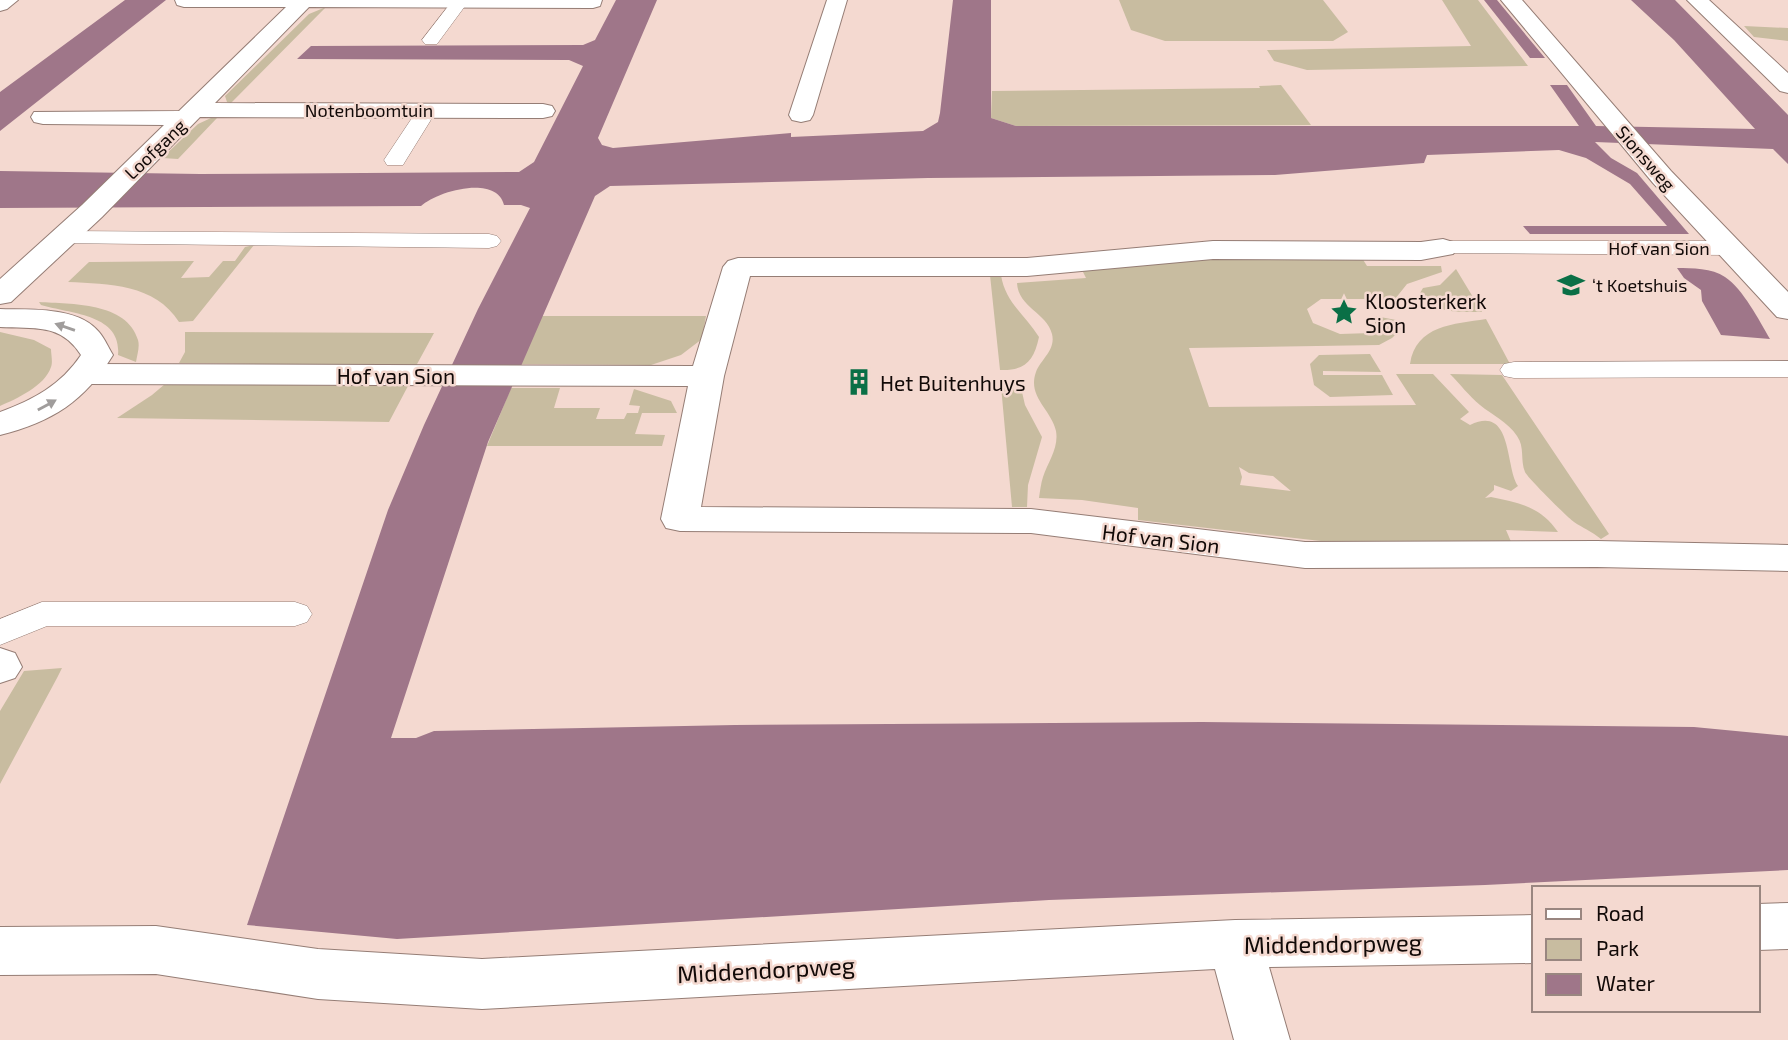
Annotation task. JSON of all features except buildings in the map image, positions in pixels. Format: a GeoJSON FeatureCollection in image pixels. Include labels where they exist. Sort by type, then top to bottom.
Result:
{"type":"FeatureCollection","features":[{"type":"Feature","properties":{"kind":"street"},"geometry":{"type":"LineString","coordinates":[[0,5],[8,0]]}},
{"type":"Feature","properties":{"kind":"street"},"geometry":{"type":"LineString","coordinates":[[801,115],[837,0]]}},
{"type":"Feature","properties":{"kind":"street","name":"Sionsweg"},"geometry":{"type":"LineString","coordinates":[[1511,0],[1626,135],[1788,310]]}},
{"type":"Feature","properties":{"kind":"street"},"geometry":{"type":"LineString","coordinates":[[1698,0],[1788,86]]}},
{"type":"Feature","properties":{"kind":"street"},"geometry":{"type":"LineString","coordinates":[[184,1],[593,2]]}},
{"type":"Feature","properties":{"kind":"street","name":"Loofgang"},"geometry":{"type":"LineString","coordinates":[[0,295],[92,211],[304,1]]}},
{"type":"Feature","properties":{"kind":"street"},"geometry":{"type":"LineString","coordinates":[[1744,44],[1777,45]]}},
{"type":"Feature","properties":{"kind":"street","name":"Notenboomtuin"},"geometry":{"type":"LineString","coordinates":[[43,117],[427,110],[543,111]]}},
{"type":"Feature","properties":{"kind":"street","name":"Hof van Sion"},"geometry":{"type":"LineString","coordinates":[[1443,248],[1421,251],[1213,250],[1027,267],[738,267],[706,376],[680,519],[1031,521],[1305,555],[1597,554],[1788,558]]}},
{"type":"Feature","properties":{"kind":"street"},"geometry":{"type":"LineString","coordinates":[[0,318],[43,320],[68,325],[86,336],[97,355],[86,374],[69,392],[32,412],[0,424]]}},
{"type":"Feature","properties":{"kind":"street","name":"Hof van Sion"},"geometry":{"type":"LineString","coordinates":[[86,374],[706,376]]}},
{"type":"Feature","properties":{"kind":"street"},"geometry":{"type":"LineString","coordinates":[[1760,928],[1788,926]]}},
{"type":"Feature","properties":{"kind":"street","name":"Middendorpweg"},"geometry":{"type":"LineString","coordinates":[[0,951],[156,950],[318,974],[482,984],[1235,944],[1532,939]]}},
{"type":"Feature","properties":{"kind":"street"},"geometry":{"type":"LineString","coordinates":[[1235,944],[1262,1040]]}},
{"type":"Feature","properties":{"kind":"lane"},"geometry":{"type":"LineString","coordinates":[[431,40],[460,2]]}},
{"type":"Feature","properties":{"kind":"lane"},"geometry":{"type":"LineString","coordinates":[[396,160],[427,110]]}},
{"type":"Feature","properties":{"kind":"lane"},"geometry":{"type":"LineString","coordinates":[[63,238],[489,241]]}},
{"type":"Feature","properties":{"kind":"lane","name":"Hof van Sion"},"geometry":{"type":"LineString","coordinates":[[1443,248],[1729,248]]}},
{"type":"Feature","properties":{"kind":"lane"},"geometry":{"type":"LineString","coordinates":[[1514,370],[1788,369]]}},
{"type":"Feature","properties":{"kind":"lane"},"geometry":{"type":"LineString","coordinates":[[0,633],[42,614],[295,614]]}},
{"type":"Feature","properties":{"kind":"green space"},"geometry":{"type":"Polygon","coordinates":[[[1119,0],[1323,0],[1348,32],[1333,41],[1165,41],[1131,30],[1119,0]]]}},
{"type":"Feature","properties":{"kind":"green space"},"geometry":{"type":"Polygon","coordinates":[[[1442,0],[1478,0],[1528,66],[1307,70],[1274,61],[1267,50],[1471,46],[1442,0]]]}},
{"type":"Feature","properties":{"kind":"green space"},"geometry":{"type":"Polygon","coordinates":[[[326,7],[231,103],[227,102],[225,96],[309,14],[326,7]]]}},
{"type":"Feature","properties":{"kind":"green space"},"geometry":{"type":"Polygon","coordinates":[[[1744,26],[1788,28],[1788,41],[1754,37],[1744,26]]]}},
{"type":"Feature","properties":{"kind":"green space"},"geometry":{"type":"Polygon","coordinates":[[[1281,85],[1311,125],[1016,126],[991,118],[992,91],[1260,88],[1259,86],[1281,85]]]}},
{"type":"Feature","properties":{"kind":"green space"},"geometry":{"type":"Polygon","coordinates":[[[217,118],[178,159],[162,158],[198,124],[217,118]]]}},
{"type":"Feature","properties":{"kind":"green space"},"geometry":{"type":"Polygon","coordinates":[[[254,245],[193,321],[179,322],[169,309],[157,300],[130,288],[68,282],[89,262],[194,261],[181,278],[209,277],[223,261],[235,261],[245,247],[254,245]]]}},
{"type":"Feature","properties":{"kind":"green space"},"geometry":{"type":"Polygon","coordinates":[[[1225,258],[1362,258],[1367,266],[1441,266],[1442,272],[1407,284],[1395,299],[1321,299],[1307,309],[1313,323],[1340,334],[1371,333],[1375,326],[1375,316],[1396,320],[1401,329],[1379,345],[1189,348],[1209,407],[1416,405],[1396,374],[1433,374],[1469,412],[1460,419],[1470,425],[1484,421],[1494,423],[1501,430],[1518,486],[1511,491],[1494,485],[1494,490],[1485,498],[1511,501],[1528,507],[1544,516],[1558,532],[1506,530],[1512,544],[1321,541],[1138,520],[1138,508],[1082,500],[1039,498],[1042,479],[1055,449],[1057,437],[1053,423],[1037,396],[1034,381],[1038,367],[1050,350],[1053,340],[1045,321],[1022,298],[1017,283],[1086,278],[1082,270],[1225,258]],[[1239,467],[1242,477],[1240,485],[1291,491],[1273,476],[1249,473],[1239,467]]]}},
{"type":"Feature","properties":{"kind":"green space"},"geometry":{"type":"Polygon","coordinates":[[[1456,269],[1482,312],[1442,309],[1421,299],[1423,288],[1440,285],[1456,269]]]}},
{"type":"Feature","properties":{"kind":"green space"},"geometry":{"type":"Polygon","coordinates":[[[990,275],[1001,275],[1011,301],[1039,337],[1031,358],[1016,369],[1000,370],[990,275]]]}},
{"type":"Feature","properties":{"kind":"green space"},"geometry":{"type":"Polygon","coordinates":[[[39,302],[81,305],[122,318],[132,328],[138,340],[136,362],[118,355],[117,341],[112,331],[103,324],[80,314],[41,305],[39,302]]]}},
{"type":"Feature","properties":{"kind":"green space"},"geometry":{"type":"Polygon","coordinates":[[[541,316],[706,316],[702,339],[681,355],[651,365],[521,364],[541,316]]]}},
{"type":"Feature","properties":{"kind":"green space"},"geometry":{"type":"Polygon","coordinates":[[[1486,319],[1510,364],[1410,364],[1420,341],[1428,334],[1449,325],[1486,319]]]}},
{"type":"Feature","properties":{"kind":"green space"},"geometry":{"type":"Polygon","coordinates":[[[0,332],[34,340],[51,349],[52,360],[43,380],[22,396],[0,406],[0,332]]]}},
{"type":"Feature","properties":{"kind":"green space"},"geometry":{"type":"Polygon","coordinates":[[[185,332],[434,333],[416,366],[179,363],[185,352],[185,332]]]}},
{"type":"Feature","properties":{"kind":"green space"},"geometry":{"type":"Polygon","coordinates":[[[1370,354],[1381,372],[1323,371],[1323,375],[1382,375],[1393,395],[1330,397],[1314,385],[1310,364],[1319,355],[1370,354]]]}},
{"type":"Feature","properties":{"kind":"green space"},"geometry":{"type":"Polygon","coordinates":[[[1450,374],[1502,375],[1609,534],[1601,539],[1574,522],[1532,481],[1525,472],[1521,445],[1513,431],[1476,401],[1450,374]]]}},
{"type":"Feature","properties":{"kind":"green space"},"geometry":{"type":"Polygon","coordinates":[[[165,384],[408,386],[389,422],[117,418],[165,384]]]}},
{"type":"Feature","properties":{"kind":"green space"},"geometry":{"type":"Polygon","coordinates":[[[1001,386],[1022,392],[1025,405],[1042,437],[1028,485],[1027,507],[1012,507],[1001,386]]]}},
{"type":"Feature","properties":{"kind":"green space"},"geometry":{"type":"Polygon","coordinates":[[[511,388],[560,388],[554,408],[600,408],[596,419],[624,419],[627,413],[638,413],[640,406],[629,405],[634,389],[671,401],[677,413],[642,413],[635,434],[665,435],[662,446],[487,446],[511,388]]]}},
{"type":"Feature","properties":{"kind":"green space"},"geometry":{"type":"Polygon","coordinates":[[[62,668],[0,784],[0,711],[24,671],[62,668]]]}},
{"type":"Feature","properties":{"kind":"water"},"geometry":{"type":"Polygon","coordinates":[[[125,0],[166,0],[0,131],[0,92],[125,0]]]}},
{"type":"Feature","properties":{"kind":"water"},"geometry":{"type":"Polygon","coordinates":[[[616,0],[657,0],[598,138],[602,145],[613,148],[791,133],[791,137],[923,131],[938,122],[953,0],[991,0],[991,118],[1016,126],[1579,126],[1550,85],[1567,85],[1596,126],[1755,129],[1674,40],[1631,0],[1675,0],[1788,115],[1788,164],[1773,149],[1595,142],[1611,158],[1637,173],[1689,234],[1530,234],[1523,226],[1667,226],[1630,184],[1586,158],[1559,150],[1427,155],[1424,163],[1275,175],[928,178],[610,186],[595,196],[488,442],[391,738],[416,738],[434,731],[735,725],[1202,722],[1694,727],[1788,736],[1788,870],[1485,885],[1049,900],[397,939],[247,925],[388,510],[478,309],[530,208],[504,205],[499,196],[490,190],[466,188],[440,195],[421,206],[0,208],[0,171],[200,174],[519,172],[534,162],[583,66],[569,60],[297,59],[311,46],[583,45],[595,40],[616,0]]]}},
{"type":"Feature","properties":{"kind":"water"},"geometry":{"type":"Polygon","coordinates":[[[1484,0],[1497,0],[1545,58],[1530,58],[1484,0]]]}},
{"type":"Feature","properties":{"kind":"water"},"geometry":{"type":"Polygon","coordinates":[[[1677,268],[1708,270],[1732,282],[1756,314],[1770,339],[1721,335],[1702,301],[1701,290],[1684,278],[1677,268]]]}},
{"type":"Feature","properties":{"kind":"place","name":"‘t Koetshuis"},"geometry":{"type":"Point","coordinates":[1571,285]}},
{"type":"Feature","properties":{"kind":"place","name":"Kloosterkerk Sion"},"geometry":{"type":"Point","coordinates":[1344,312]}},
{"type":"Feature","properties":{"kind":"place","name":"Het Buitenhuys"},"geometry":{"type":"Point","coordinates":[859,382]}}]}
